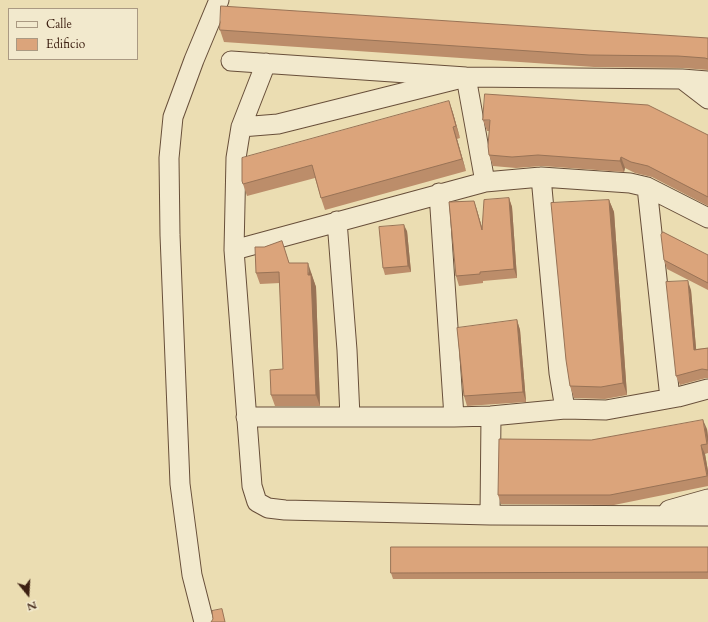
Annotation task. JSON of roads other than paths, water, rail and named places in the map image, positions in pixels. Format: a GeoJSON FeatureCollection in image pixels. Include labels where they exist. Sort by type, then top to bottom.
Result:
{"type":"FeatureCollection","features":[{"type":"Feature","properties":{"kind":"street"},"geometry":{"type":"LineString","coordinates":[[204,622],[192,575],[180,484],[169,158],[173,117],[194,60],[219,0]]}},
{"type":"Feature","properties":{"kind":"street"},"geometry":{"type":"LineString","coordinates":[[231,61],[466,77],[682,79],[708,81]]}},
{"type":"Feature","properties":{"kind":"street"},"geometry":{"type":"LineString","coordinates":[[266,63],[241,127],[236,158],[234,250],[252,486],[257,502],[268,508],[284,510],[490,515],[708,516]]}},
{"type":"Feature","properties":{"kind":"street"},"geometry":{"type":"LineString","coordinates":[[241,127],[278,124],[466,77]]}},
{"type":"Feature","properties":{"kind":"street"},"geometry":{"type":"LineString","coordinates":[[466,77],[485,182]]}},
{"type":"Feature","properties":{"kind":"street"},"geometry":{"type":"LineString","coordinates":[[682,79],[708,99]]}},
{"type":"Feature","properties":{"kind":"street"},"geometry":{"type":"LineString","coordinates":[[234,250],[439,193],[485,182],[541,176],[630,182],[647,187],[708,218]]}},
{"type":"Feature","properties":{"kind":"street"},"geometry":{"type":"LineString","coordinates":[[541,176],[559,373],[565,409]]}},
{"type":"Feature","properties":{"kind":"street"},"geometry":{"type":"LineString","coordinates":[[647,187],[670,398]]}},
{"type":"Feature","properties":{"kind":"street"},"geometry":{"type":"LineString","coordinates":[[439,193],[454,417]]}},
{"type":"Feature","properties":{"kind":"street"},"geometry":{"type":"LineString","coordinates":[[337,221],[347,350],[350,417]]}},
{"type":"Feature","properties":{"kind":"street"},"geometry":{"type":"LineString","coordinates":[[246,417],[454,417],[491,416],[565,409],[606,410],[708,389]]}},
{"type":"Feature","properties":{"kind":"street"},"geometry":{"type":"LineString","coordinates":[[490,515],[491,416]]}},
{"type":"Feature","properties":{"kind":"street"},"geometry":{"type":"LineString","coordinates":[[650,515],[708,499]]}}]}
